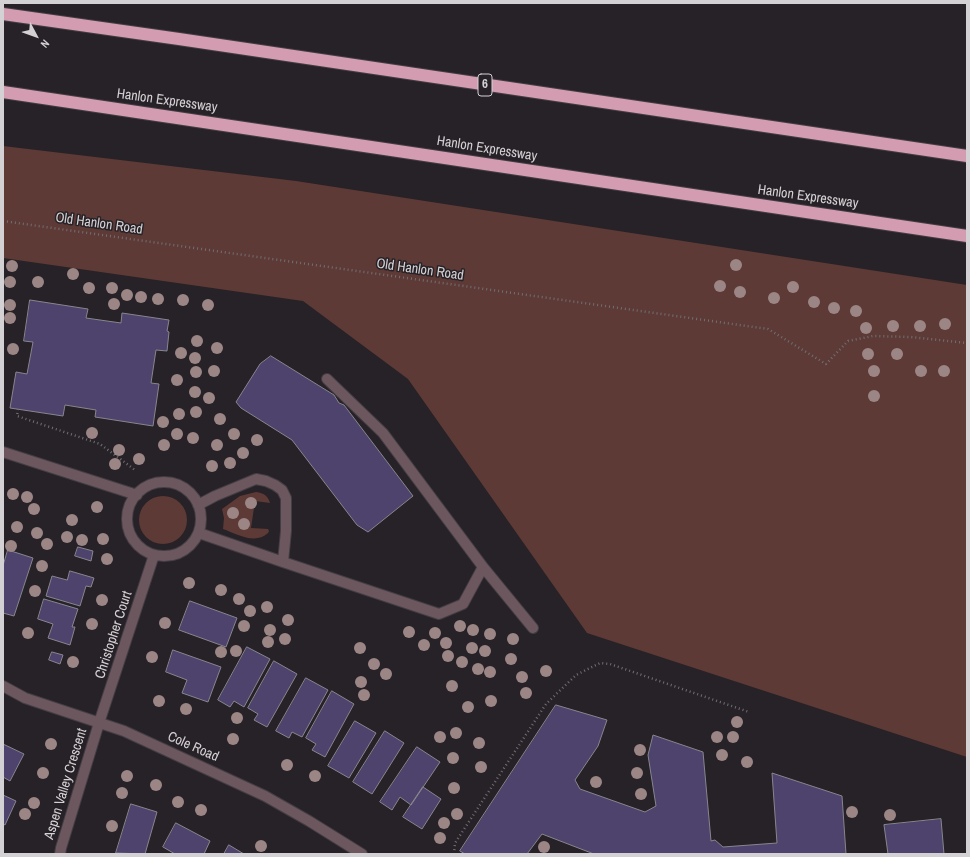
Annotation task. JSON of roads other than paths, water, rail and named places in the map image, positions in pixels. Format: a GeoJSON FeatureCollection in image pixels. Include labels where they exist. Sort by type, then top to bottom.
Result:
{"type":"FeatureCollection","features":[{"type":"Feature","properties":{"kind":"highway","name":"6"},"geometry":{"type":"LineString","coordinates":[[3,14],[967,156]]}},
{"type":"Feature","properties":{"kind":"highway","name":"Hanlon Expressway"},"geometry":{"type":"LineString","coordinates":[[3,92],[967,236]]}},
{"type":"Feature","properties":{"kind":"street"},"geometry":{"type":"LineString","coordinates":[[327,379],[383,433],[483,567],[533,628]]}},
{"type":"Feature","properties":{"kind":"street"},"geometry":{"type":"LineString","coordinates":[[3,452],[137,495]]}},
{"type":"Feature","properties":{"kind":"street"},"geometry":{"type":"LineString","coordinates":[[198,505],[215,496],[256,479],[275,485],[282,490],[286,498],[286,531],[283,562]]}},
{"type":"Feature","properties":{"kind":"street"},"geometry":{"type":"LineString","coordinates":[[162,482],[174,484],[184,488],[193,496],[198,505],[201,514],[201,524],[198,532],[193,542],[185,550],[175,555],[154,555],[142,549],[134,541],[129,531],[127,520],[129,509],[141,490],[151,484],[162,482]]}},
{"type":"Feature","properties":{"kind":"street"},"geometry":{"type":"LineString","coordinates":[[198,532],[439,614],[463,604],[483,567]]}},
{"type":"Feature","properties":{"kind":"street","name":"Christopher Court"},"geometry":{"type":"LineString","coordinates":[[99,723],[154,555]]}},
{"type":"Feature","properties":{"kind":"street","name":"Cole Road"},"geometry":{"type":"LineString","coordinates":[[3,686],[25,698],[124,732],[265,796],[362,854]]}},
{"type":"Feature","properties":{"kind":"street","name":"Aspen Valley Crescent"},"geometry":{"type":"LineString","coordinates":[[60,854],[99,723]]}}]}
